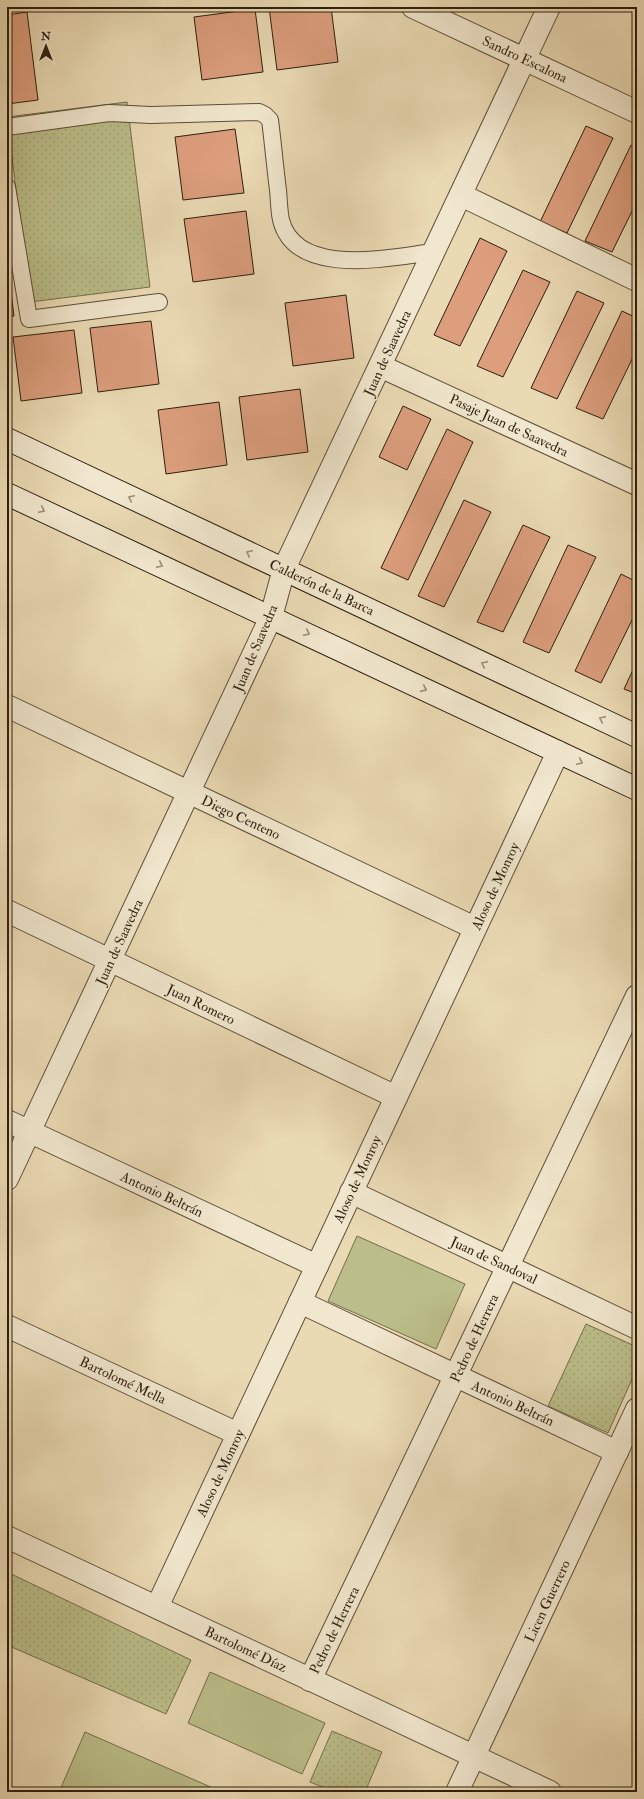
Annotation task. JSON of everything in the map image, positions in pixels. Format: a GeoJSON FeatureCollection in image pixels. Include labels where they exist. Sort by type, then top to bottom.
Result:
{"type":"FeatureCollection","features":[{"type":"Feature","properties":{"kind":"street","name":"Sandro Escalona"},"geometry":{"type":"LineString","coordinates":[[413,7],[637,112]]}},
{"type":"Feature","properties":{"kind":"street","name":"Juan de Saavedra"},"geometry":{"type":"LineString","coordinates":[[7,1179],[271,617],[284,569],[550,7]]}},
{"type":"Feature","properties":{"kind":"street"},"geometry":{"type":"LineString","coordinates":[[461,195],[637,280]]}},
{"type":"Feature","properties":{"kind":"street","name":"Pasaje Juan de Saavedra"},"geometry":{"type":"LineString","coordinates":[[380,366],[637,484]]}},
{"type":"Feature","properties":{"kind":"street","name":"Calderón de la Barca"},"geometry":{"type":"LineString","coordinates":[[7,439],[637,736]]}},
{"type":"Feature","properties":{"kind":"street"},"geometry":{"type":"LineString","coordinates":[[7,494],[637,789]]}},
{"type":"Feature","properties":{"kind":"street","name":"Diego Centeno"},"geometry":{"type":"LineString","coordinates":[[7,706],[475,928]]}},
{"type":"Feature","properties":{"kind":"street","name":"Aloso de Monroy"},"geometry":{"type":"LineString","coordinates":[[157,1607],[558,752]]}},
{"type":"Feature","properties":{"kind":"street","name":"Juan Romero"},"geometry":{"type":"LineString","coordinates":[[7,911],[396,1097]]}},
{"type":"Feature","properties":{"kind":"street","name":"Pedro de Herrera"},"geometry":{"type":"LineString","coordinates":[[310,1680],[637,996]]}},
{"type":"Feature","properties":{"kind":"street","name":"Antonio Beltrán"},"geometry":{"type":"LineString","coordinates":[[7,1121],[316,1266]]}},
{"type":"Feature","properties":{"kind":"street","name":"Juan de Sandoval"},"geometry":{"type":"LineString","coordinates":[[351,1192],[637,1328]]}},
{"type":"Feature","properties":{"kind":"street","name":"Antonio Beltrán"},"geometry":{"type":"LineString","coordinates":[[300,1302],[617,1452]]}},
{"type":"Feature","properties":{"kind":"street","name":"Bartolomé Mella"},"geometry":{"type":"LineString","coordinates":[[7,1326],[238,1434]]}},
{"type":"Feature","properties":{"kind":"street","name":"Licen Guerrero"},"geometry":{"type":"LineString","coordinates":[[457,1792],[637,1409]]}},
{"type":"Feature","properties":{"kind":"street","name":"Bartolomé Díaz"},"geometry":{"type":"LineString","coordinates":[[7,1537],[550,1792]]}},
{"type":"Feature","properties":{"kind":"lane"},"geometry":{"type":"LineString","coordinates":[[7,127],[109,113],[151,115],[259,112],[270,120],[281,221],[291,241],[305,251],[332,260],[365,260],[434,252]]}},
{"type":"Feature","properties":{"kind":"lane"},"geometry":{"type":"LineString","coordinates":[[7,187],[29,319],[159,302]]}},
{"type":"Feature","properties":{"kind":"green space"},"geometry":{"type":"Polygon","coordinates":[[[127,102],[150,287],[30,302],[7,117],[127,102]]]}},
{"type":"Feature","properties":{"kind":"green space"},"geometry":{"type":"Polygon","coordinates":[[[357,1236],[465,1284],[436,1349],[328,1301],[357,1236]]]}},
{"type":"Feature","properties":{"kind":"green space"},"geometry":{"type":"Polygon","coordinates":[[[586,1324],[637,1347],[637,1368],[608,1433],[548,1406],[586,1324]]]}},
{"type":"Feature","properties":{"kind":"green space"},"geometry":{"type":"Polygon","coordinates":[[[7,1572],[191,1660],[166,1714],[7,1645],[7,1572]]]}},
{"type":"Feature","properties":{"kind":"green space"},"geometry":{"type":"Polygon","coordinates":[[[210,1672],[325,1723],[302,1774],[188,1723],[210,1672]]]}},
{"type":"Feature","properties":{"kind":"green space"},"geometry":{"type":"Polygon","coordinates":[[[332,1731],[382,1752],[365,1792],[335,1792],[310,1782],[332,1731]]]}},
{"type":"Feature","properties":{"kind":"green space"},"geometry":{"type":"Polygon","coordinates":[[[85,1732],[222,1792],[59,1792],[85,1732]]]}},
{"type":"Feature","properties":{"kind":"building"},"geometry":{"type":"Polygon","coordinates":[[[55,7],[76,7],[56,10],[55,7]]]}},
{"type":"Feature","properties":{"kind":"building"},"geometry":{"type":"Polygon","coordinates":[[[269,7],[331,7],[338,62],[277,70],[269,7]]]}},
{"type":"Feature","properties":{"kind":"building"},"geometry":{"type":"Polygon","coordinates":[[[255,9],[263,72],[202,80],[194,17],[255,9]]]}},
{"type":"Feature","properties":{"kind":"building"},"geometry":{"type":"Polygon","coordinates":[[[27,12],[38,100],[7,104],[7,15],[27,12]]]}},
{"type":"Feature","properties":{"kind":"building"},"geometry":{"type":"Polygon","coordinates":[[[586,126],[613,138],[567,233],[540,222],[586,126]]]}},
{"type":"Feature","properties":{"kind":"building"},"geometry":{"type":"Polygon","coordinates":[[[235,129],[244,193],[183,200],[175,137],[235,129]]]}},
{"type":"Feature","properties":{"kind":"building"},"geometry":{"type":"Polygon","coordinates":[[[631,145],[637,147],[637,201],[612,252],[585,241],[631,145]]]}},
{"type":"Feature","properties":{"kind":"building"},"geometry":{"type":"Polygon","coordinates":[[[246,211],[254,274],[193,282],[184,219],[246,211]]]}},
{"type":"Feature","properties":{"kind":"building"},"geometry":{"type":"Polygon","coordinates":[[[480,238],[507,251],[460,346],[434,335],[480,238]]]}},
{"type":"Feature","properties":{"kind":"building"},"geometry":{"type":"Polygon","coordinates":[[[7,261],[14,316],[7,317],[7,261]]]}},
{"type":"Feature","properties":{"kind":"building"},"geometry":{"type":"Polygon","coordinates":[[[523,270],[550,282],[503,377],[477,366],[523,270]]]}},
{"type":"Feature","properties":{"kind":"building"},"geometry":{"type":"Polygon","coordinates":[[[577,291],[604,303],[557,399],[531,388],[577,291]]]}},
{"type":"Feature","properties":{"kind":"building"},"geometry":{"type":"Polygon","coordinates":[[[346,295],[354,358],[293,366],[285,303],[346,295]]]}},
{"type":"Feature","properties":{"kind":"building"},"geometry":{"type":"Polygon","coordinates":[[[622,311],[637,318],[637,349],[603,419],[576,408],[622,311]]]}},
{"type":"Feature","properties":{"kind":"building"},"geometry":{"type":"Polygon","coordinates":[[[151,321],[159,384],[98,392],[90,328],[151,321]]]}},
{"type":"Feature","properties":{"kind":"building"},"geometry":{"type":"Polygon","coordinates":[[[74,330],[82,393],[21,401],[13,337],[74,330]]]}},
{"type":"Feature","properties":{"kind":"building"},"geometry":{"type":"Polygon","coordinates":[[[300,389],[308,452],[247,460],[239,397],[300,389]]]}},
{"type":"Feature","properties":{"kind":"building"},"geometry":{"type":"Polygon","coordinates":[[[219,402],[227,465],[166,474],[158,410],[219,402]]]}},
{"type":"Feature","properties":{"kind":"building"},"geometry":{"type":"Polygon","coordinates":[[[403,406],[431,419],[407,470],[379,457],[403,406]]]}},
{"type":"Feature","properties":{"kind":"building"},"geometry":{"type":"Polygon","coordinates":[[[447,429],[473,442],[408,580],[381,568],[447,429]]]}},
{"type":"Feature","properties":{"kind":"building"},"geometry":{"type":"Polygon","coordinates":[[[464,500],[491,512],[444,607],[418,596],[464,500]]]}},
{"type":"Feature","properties":{"kind":"building"},"geometry":{"type":"Polygon","coordinates":[[[523,525],[550,537],[503,632],[477,622],[523,525]]]}},
{"type":"Feature","properties":{"kind":"building"},"geometry":{"type":"Polygon","coordinates":[[[568,545],[596,557],[549,653],[523,642],[568,545]]]}},
{"type":"Feature","properties":{"kind":"building"},"geometry":{"type":"Polygon","coordinates":[[[621,574],[637,582],[637,610],[601,683],[575,671],[621,574]]]}},
{"type":"Feature","properties":{"kind":"building"},"geometry":{"type":"Polygon","coordinates":[[[637,661],[637,694],[624,689],[637,661]]]}}]}
